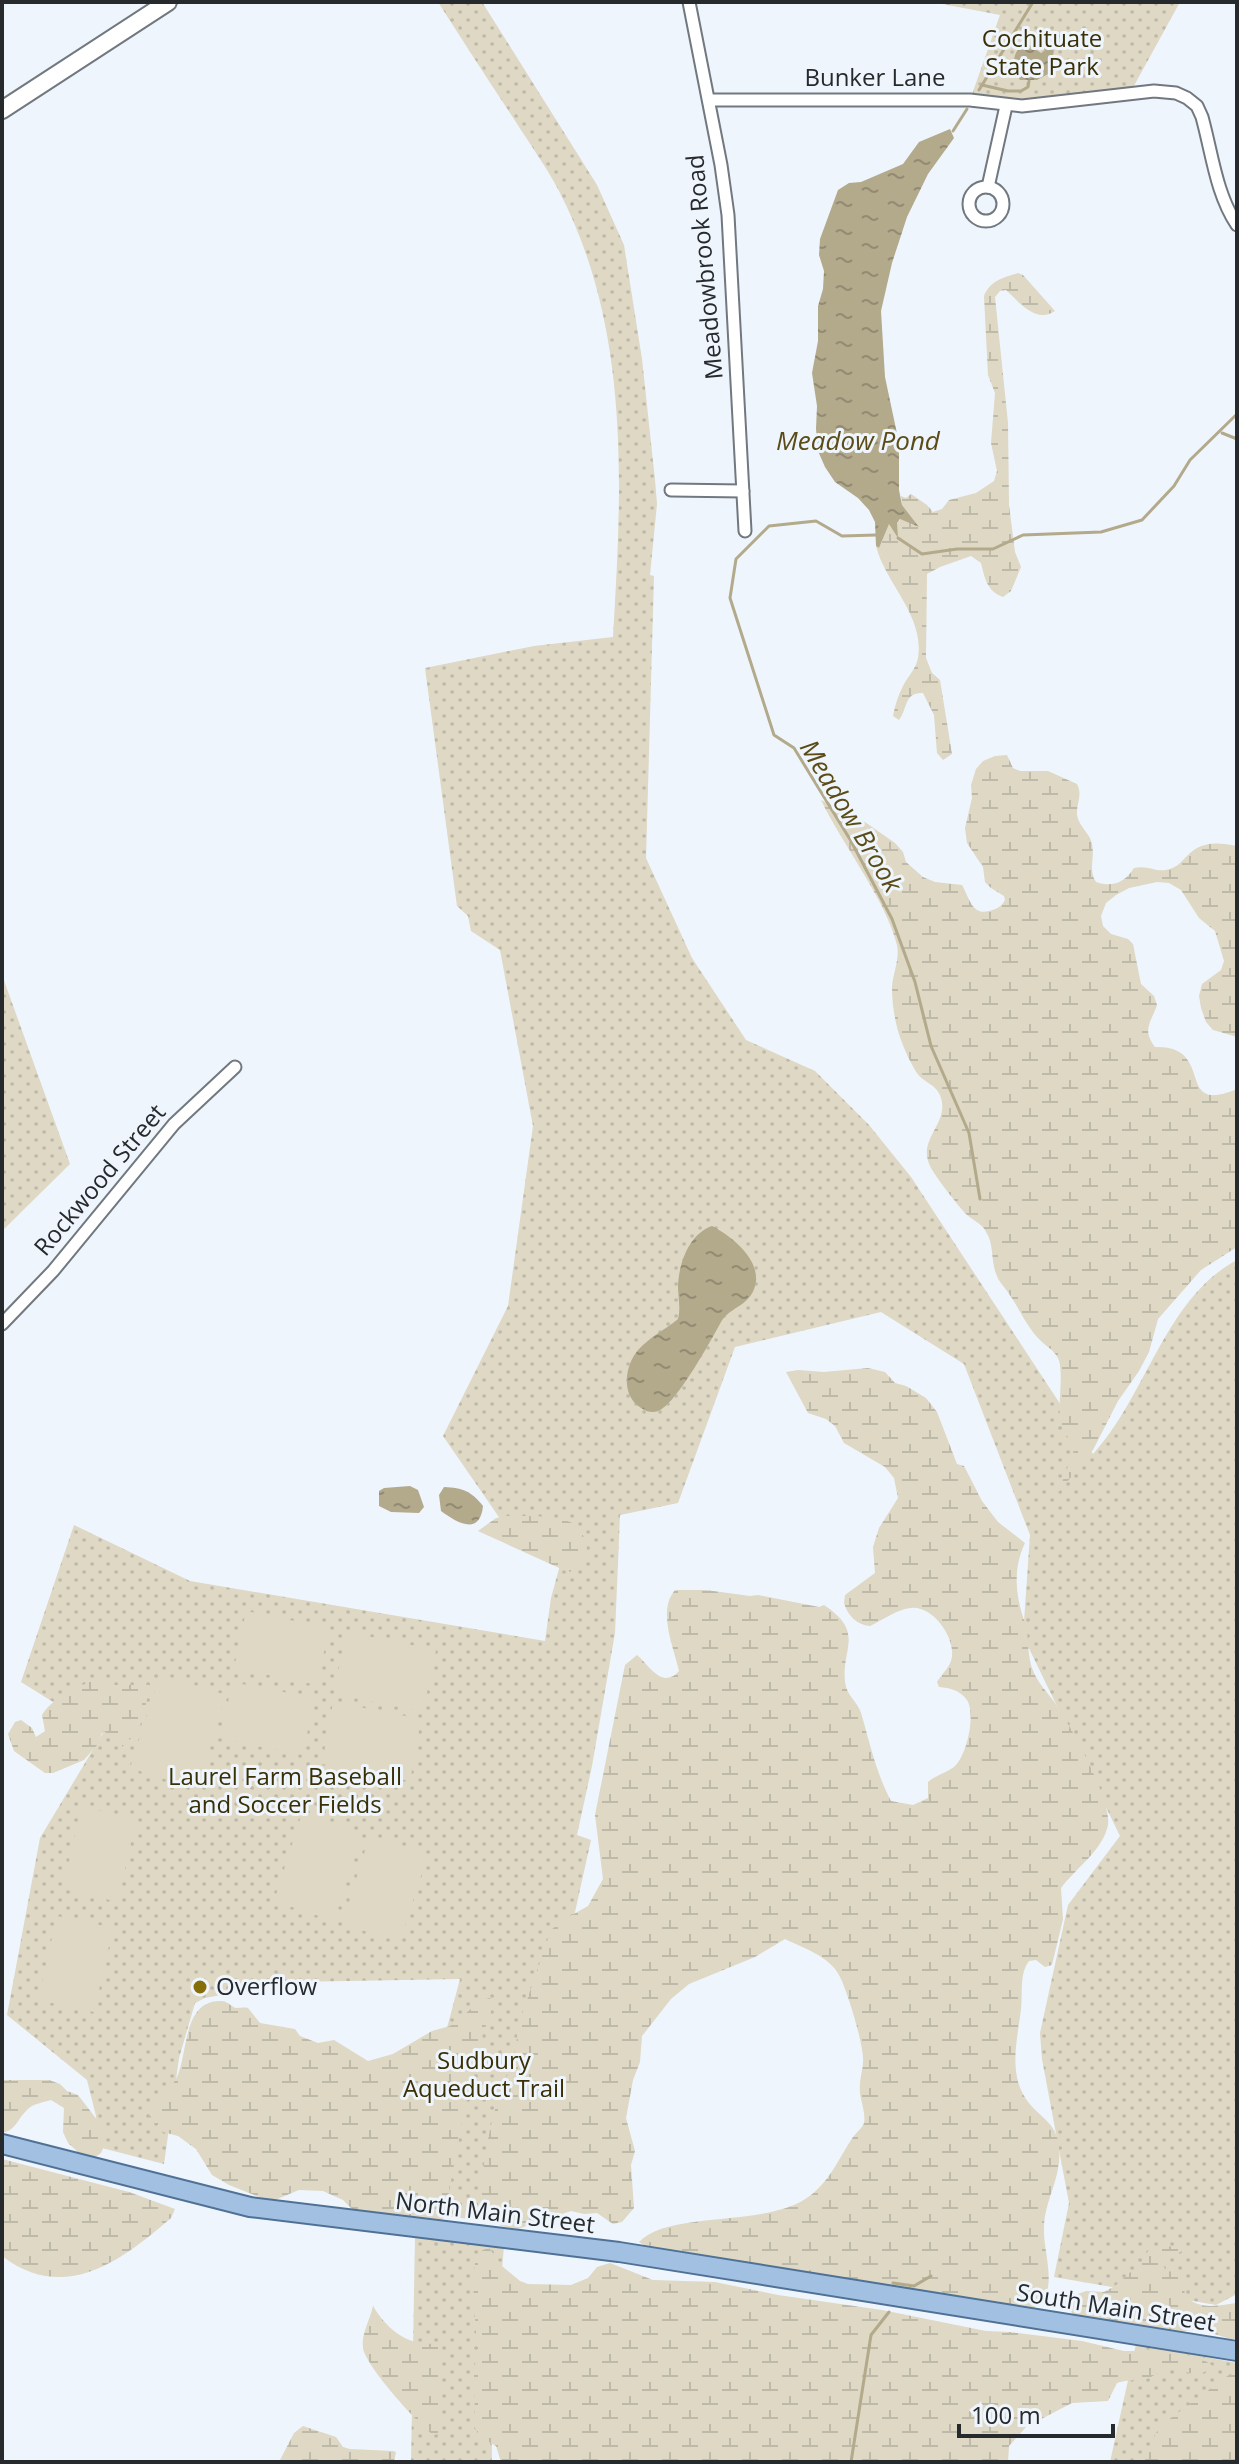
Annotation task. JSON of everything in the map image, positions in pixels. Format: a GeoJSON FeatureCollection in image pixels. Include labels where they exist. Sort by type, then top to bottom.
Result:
{"type":"FeatureCollection","features":[{"type":"Feature","properties":{"kind":"main road"},"geometry":{"type":"LineString","coordinates":[[2,110],[168,2]]}},
{"type":"Feature","properties":{"kind":"main road","name":"North Main Street"},"geometry":{"type":"LineString","coordinates":[[2,2144],[250,2207],[557,2243],[987,2312]]}},
{"type":"Feature","properties":{"kind":"main road","name":"South Main Street"},"geometry":{"type":"LineString","coordinates":[[987,2312],[1237,2351]]}},
{"type":"Feature","properties":{"kind":"street","name":"Meadowbrook Road"},"geometry":{"type":"LineString","coordinates":[[689,2],[728,215],[745,531]]}},
{"type":"Feature","properties":{"kind":"street","name":"Bunker Lane"},"geometry":{"type":"LineString","coordinates":[[709,100],[970,100],[1006,106],[1143,92],[1176,93],[1197,106],[1219,190],[1237,225]]}},
{"type":"Feature","properties":{"kind":"street"},"geometry":{"type":"LineString","coordinates":[[988,187],[1006,106]]}},
{"type":"Feature","properties":{"kind":"street"},"geometry":{"type":"LineString","coordinates":[[671,490],[743,491]]}},
{"type":"Feature","properties":{"kind":"street","name":"Rockwood Street"},"geometry":{"type":"LineString","coordinates":[[2,1324],[53,1271],[174,1124],[235,1067]]}},
{"type":"Feature","properties":{"kind":"green space"},"geometry":{"type":"Polygon","coordinates":[[[438,2],[482,2],[597,185],[624,245],[642,359],[657,504],[650,575],[654,576],[646,858],[692,958],[746,1040],[815,1071],[869,1125],[911,1177],[1093,1454],[1128,1405],[1174,1323],[1192,1298],[1212,1277],[1237,1260],[1237,2294],[1216,2305],[1054,2277],[1069,2203],[1042,2059],[1040,2033],[1068,1905],[1120,1836],[1023,1636],[1030,1535],[964,1364],[881,1312],[735,1347],[678,1503],[620,1515],[615,1633],[577,1835],[591,1840],[506,2223],[416,2213],[438,2062],[460,1979],[292,1982],[205,1998],[195,2003],[179,2058],[164,2164],[98,2147],[96,2116],[87,2080],[7,2015],[40,1838],[103,1733],[21,1682],[74,1525],[190,1581],[545,1641],[551,1598],[571,1525],[512,1536],[443,1436],[508,1306],[533,1126],[500,950],[471,931],[468,916],[457,906],[425,668],[534,646],[613,637],[619,466],[616,410],[610,353],[599,298],[582,244],[559,191],[438,2]]]}},
{"type":"Feature","properties":{"kind":"green space","name":"Cochituate State Park"},"geometry":{"type":"Polygon","coordinates":[[[932,2],[1180,2],[1130,93],[1037,105],[970,100],[1000,15],[932,2]]]}},
{"type":"Feature","properties":{"kind":"green space"},"geometry":{"type":"Polygon","coordinates":[[[1018,273],[1055,311],[1041,315],[1035,313],[1006,290],[995,297],[1008,423],[1009,505],[1015,552],[1021,567],[1011,591],[1003,597],[990,588],[981,563],[971,556],[927,574],[926,658],[932,673],[940,680],[952,754],[943,760],[937,753],[934,715],[923,693],[909,698],[899,720],[893,716],[901,690],[917,662],[919,643],[910,614],[876,546],[879,548],[889,523],[897,536],[897,523],[901,519],[918,526],[902,505],[901,496],[906,498],[911,494],[933,512],[942,509],[949,500],[976,493],[994,481],[997,471],[991,443],[995,393],[988,375],[984,296],[993,283],[1018,273]]]}},
{"type":"Feature","properties":{"kind":"green space"},"geometry":{"type":"Polygon","coordinates":[[[1007,755],[1013,768],[1020,771],[1048,771],[1077,784],[1077,815],[1092,844],[1092,873],[1096,882],[1118,882],[1134,868],[1170,869],[1193,850],[1205,845],[1237,846],[1237,1037],[1213,1030],[1206,1022],[1199,996],[1202,984],[1221,970],[1224,961],[1215,931],[1199,918],[1181,890],[1169,883],[1157,882],[1129,888],[1106,903],[1101,916],[1103,926],[1111,934],[1128,939],[1133,944],[1141,984],[1154,996],[1157,1005],[1148,1030],[1155,1047],[1174,1049],[1185,1057],[1199,1087],[1206,1094],[1218,1095],[1237,1089],[1237,1247],[1201,1270],[1158,1319],[1149,1352],[1139,1371],[1118,1401],[1093,1450],[1058,1493],[1074,1450],[1061,1423],[1058,1358],[1031,1330],[999,1280],[985,1230],[968,1216],[930,1166],[927,1148],[941,1116],[941,1098],[937,1090],[917,1073],[899,1034],[892,987],[897,945],[874,891],[821,800],[862,820],[895,843],[903,852],[906,862],[923,877],[935,882],[962,885],[975,908],[989,911],[1002,904],[1004,896],[985,882],[983,867],[967,843],[965,828],[976,769],[983,761],[1007,755]]]}},
{"type":"Feature","properties":{"kind":"green space"},"geometry":{"type":"Polygon","coordinates":[[[2,975],[70,1164],[2,1231],[2,975]]]}},
{"type":"Feature","properties":{"kind":"green space"},"geometry":{"type":"Polygon","coordinates":[[[868,1368],[885,1372],[895,1383],[926,1398],[937,1412],[957,1464],[964,1466],[982,1501],[998,1522],[1025,1543],[1017,1581],[1032,1667],[1079,1745],[1104,1798],[1107,1813],[1108,1825],[1101,1843],[1061,1888],[1063,1919],[1052,1965],[1045,1967],[1036,1960],[1029,1961],[1023,1978],[1016,2074],[1028,2102],[1050,2124],[1059,2148],[1058,2169],[1044,2226],[1048,2288],[1031,2311],[649,2248],[639,2242],[654,2232],[673,2226],[771,2212],[793,2205],[811,2195],[824,2182],[863,2125],[860,2089],[863,2055],[842,1982],[835,1968],[822,1958],[785,1939],[755,1957],[689,1984],[671,1999],[642,2036],[640,2062],[633,2080],[626,2118],[635,2151],[631,2165],[634,2208],[622,2222],[613,2224],[597,2213],[571,2211],[518,2229],[501,2226],[489,2211],[479,2207],[494,2113],[512,2060],[517,2029],[551,1930],[588,1906],[603,1879],[595,1815],[625,1665],[637,1655],[661,1677],[673,1676],[679,1671],[667,1619],[667,1608],[675,1590],[758,1595],[819,1607],[824,1605],[837,1615],[848,1634],[846,1687],[860,1709],[877,1769],[891,1801],[913,1805],[928,1798],[928,1782],[955,1766],[963,1753],[969,1734],[970,1706],[961,1694],[939,1687],[937,1682],[950,1664],[952,1653],[951,1643],[942,1626],[928,1612],[911,1608],[870,1626],[865,1625],[854,1619],[844,1603],[845,1595],[875,1573],[873,1547],[879,1528],[898,1498],[894,1478],[885,1467],[844,1443],[835,1426],[826,1419],[808,1413],[786,1372],[868,1368]]]}},
{"type":"Feature","properties":{"kind":"green space"},"geometry":{"type":"Polygon","coordinates":[[[545,1517],[573,1523],[580,1530],[587,1547],[579,1570],[568,1572],[478,1531],[496,1518],[545,1517]]]}},
{"type":"Feature","properties":{"kind":"green space"},"geometry":{"type":"Polygon","coordinates":[[[246,1611],[329,1628],[317,1685],[234,1668],[246,1611]]]}},
{"type":"Feature","properties":{"kind":"green space"},"geometry":{"type":"Polygon","coordinates":[[[346,1632],[436,1650],[423,1712],[334,1694],[346,1632]]]}},
{"type":"Feature","properties":{"kind":"green space"},"geometry":{"type":"Polygon","coordinates":[[[160,1674],[226,1695],[196,1789],[130,1768],[160,1674]]]}},
{"type":"Feature","properties":{"kind":"green space"},"geometry":{"type":"Polygon","coordinates":[[[99,1678],[115,1685],[149,1685],[150,1688],[139,1730],[122,1747],[103,1730],[98,1744],[84,1760],[53,1773],[45,1773],[14,1751],[8,1734],[15,1722],[21,1720],[32,1728],[36,1737],[45,1731],[42,1715],[53,1703],[75,1688],[99,1678]]]}},
{"type":"Feature","properties":{"kind":"green space"},"geometry":{"type":"Polygon","coordinates":[[[232,1682],[314,1698],[303,1755],[221,1739],[232,1682]]]}},
{"type":"Feature","properties":{"kind":"green space"},"geometry":{"type":"Polygon","coordinates":[[[333,1702],[421,1719],[410,1781],[322,1764],[333,1702]]]}},
{"type":"Feature","properties":{"kind":"green space"},"geometry":{"type":"Polygon","coordinates":[[[81,1806],[136,1819],[118,1902],[63,1889],[81,1806]]]}},
{"type":"Feature","properties":{"kind":"green space"},"geometry":{"type":"Polygon","coordinates":[[[302,1813],[362,1833],[334,1921],[274,1901],[302,1813]]]}},
{"type":"Feature","properties":{"kind":"green space"},"geometry":{"type":"Polygon","coordinates":[[[370,1835],[428,1854],[400,1942],[342,1924],[370,1835]]]}},
{"type":"Feature","properties":{"kind":"green space"},"geometry":{"type":"Polygon","coordinates":[[[57,1916],[113,1928],[94,2012],[38,2000],[57,1916]]]}},
{"type":"Feature","properties":{"kind":"green space"},"geometry":{"type":"Polygon","coordinates":[[[490,1998],[494,2003],[474,2059],[444,2218],[438,2221],[356,2213],[343,2200],[323,2191],[299,2190],[275,2200],[264,2199],[212,2175],[196,2149],[178,2136],[163,2132],[150,2117],[154,2106],[177,2077],[193,2019],[207,2004],[222,2001],[236,2008],[248,2008],[260,2023],[295,2029],[300,2036],[318,2043],[334,2040],[368,2061],[393,2054],[432,2031],[450,2026],[482,2000],[490,1998]]]}},
{"type":"Feature","properties":{"kind":"green space"},"geometry":{"type":"Polygon","coordinates":[[[2,2080],[49,2080],[78,2095],[105,2130],[101,2153],[86,2159],[68,2143],[63,2132],[64,2108],[51,2100],[32,2106],[13,2127],[2,2133],[2,2080]]]}},
{"type":"Feature","properties":{"kind":"green space"},"geometry":{"type":"Polygon","coordinates":[[[2,2159],[129,2192],[175,2209],[171,2218],[132,2249],[91,2271],[70,2276],[48,2276],[25,2270],[2,2256],[2,2159]]]}},
{"type":"Feature","properties":{"kind":"green space"},"geometry":{"type":"Polygon","coordinates":[[[415,2237],[504,2246],[491,2398],[492,2462],[411,2462],[415,2237]]]}},
{"type":"Feature","properties":{"kind":"green space"},"geometry":{"type":"Polygon","coordinates":[[[1157,2246],[1181,2247],[1182,2251],[1163,2265],[1181,2277],[1185,2294],[1191,2301],[1210,2306],[1237,2303],[1237,2339],[1199,2329],[1172,2333],[1080,2320],[1068,2306],[1063,2305],[1064,2299],[1086,2291],[1104,2292],[1115,2286],[1143,2261],[1149,2249],[1157,2246]]]}},
{"type":"Feature","properties":{"kind":"green space"},"geometry":{"type":"Polygon","coordinates":[[[489,2248],[502,2266],[528,2284],[571,2285],[588,2278],[597,2267],[610,2263],[653,2280],[715,2282],[986,2331],[1082,2341],[1124,2351],[1161,2351],[1199,2357],[1213,2366],[1200,2374],[1173,2369],[1145,2379],[1117,2383],[1108,2401],[1072,2403],[1026,2427],[1009,2446],[1008,2462],[501,2462],[496,2446],[480,2437],[475,2428],[474,2372],[477,2351],[473,2281],[480,2251],[489,2248]]]}},
{"type":"Feature","properties":{"kind":"green space"},"geometry":{"type":"Polygon","coordinates":[[[373,2306],[401,2336],[419,2343],[440,2343],[438,2433],[434,2435],[394,2394],[366,2356],[363,2338],[373,2306]]]}},
{"type":"Feature","properties":{"kind":"green space"},"geometry":{"type":"Polygon","coordinates":[[[1136,2344],[1237,2363],[1237,2462],[1110,2462],[1136,2344]]]}},
{"type":"Feature","properties":{"kind":"green space"},"geometry":{"type":"Polygon","coordinates":[[[1237,2369],[1237,2462],[1144,2462],[1156,2433],[1164,2423],[1237,2369]]]}},
{"type":"Feature","properties":{"kind":"green space"},"geometry":{"type":"Polygon","coordinates":[[[303,2426],[336,2437],[343,2447],[350,2449],[396,2452],[394,2462],[279,2462],[294,2433],[303,2426]]]}},
{"type":"Feature","properties":{"kind":"water"},"geometry":{"type":"Polygon","coordinates":[[[1045,41],[1054,51],[1048,74],[1037,80],[1020,80],[1014,64],[1018,49],[1028,44],[1041,53],[1045,51],[1042,44],[1045,41]]]}},
{"type":"Feature","properties":{"kind":"water","name":"Meadow Pond"},"geometry":{"type":"Polygon","coordinates":[[[950,129],[954,138],[928,174],[907,217],[881,311],[885,377],[899,443],[899,490],[902,505],[919,527],[900,519],[897,523],[898,538],[889,524],[879,548],[876,546],[875,522],[869,510],[835,482],[818,451],[817,406],[812,373],[818,341],[818,306],[823,289],[820,239],[838,190],[849,183],[861,182],[903,164],[919,142],[950,129]]]}},
{"type":"Feature","properties":{"kind":"water"},"geometry":{"type":"Polygon","coordinates":[[[712,1226],[735,1241],[748,1256],[755,1272],[754,1289],[746,1301],[721,1322],[674,1397],[658,1411],[647,1411],[631,1398],[627,1384],[628,1369],[643,1345],[678,1319],[678,1286],[683,1259],[691,1242],[712,1226]]]}},
{"type":"Feature","properties":{"kind":"water"},"geometry":{"type":"Polygon","coordinates":[[[410,1486],[418,1490],[424,1507],[419,1513],[391,1512],[379,1506],[379,1491],[410,1486]]]}},
{"type":"Feature","properties":{"kind":"water"},"geometry":{"type":"Polygon","coordinates":[[[444,1487],[466,1491],[479,1501],[483,1506],[477,1521],[473,1524],[461,1523],[441,1511],[439,1495],[444,1487]]]}},
{"type":"Feature","properties":{"kind":"waterway","name":"Meadow Brook"},"geometry":{"type":"LineString","coordinates":[[979,90],[1033,2]]}},
{"type":"Feature","properties":{"kind":"waterway"},"geometry":{"type":"LineString","coordinates":[[998,62],[1002,75],[1016,75]]}},
{"type":"Feature","properties":{"kind":"waterway"},"geometry":{"type":"LineString","coordinates":[[982,85],[1021,91],[1028,87],[1029,81]]}},
{"type":"Feature","properties":{"kind":"waterway","name":"Meadow Brook"},"geometry":{"type":"LineString","coordinates":[[953,131],[967,109]]}},
{"type":"Feature","properties":{"kind":"waterway"},"geometry":{"type":"LineString","coordinates":[[898,538],[922,554],[957,549],[993,549],[1023,535],[1101,532],[1142,520],[1174,486],[1190,460],[1237,414]]}},
{"type":"Feature","properties":{"kind":"waterway"},"geometry":{"type":"LineString","coordinates":[[1222,433],[1237,439]]}},
{"type":"Feature","properties":{"kind":"waterway","name":"Meadow Brook"},"geometry":{"type":"LineString","coordinates":[[876,535],[842,536],[816,521],[769,526],[736,559],[730,598],[774,735],[794,748],[851,841],[892,919],[915,982],[931,1046],[969,1133],[980,1199]]}},
{"type":"Feature","properties":{"kind":"waterway"},"geometry":{"type":"LineString","coordinates":[[893,2283],[914,2286],[931,2276]]}},
{"type":"Feature","properties":{"kind":"waterway"},"geometry":{"type":"LineString","coordinates":[[851,2462],[871,2335],[889,2312]]}},
{"type":"Feature","properties":{"kind":"place","name":"Overflow"},"geometry":{"type":"Point","coordinates":[200,1987]}},
{"type":"Feature","properties":{"kind":"park label","name":"Laurel Farm Baseball and Soccer Fields"},"geometry":{"type":"Point","coordinates":[285,1791]}},
{"type":"Feature","properties":{"kind":"park label","name":"Sudbury Aqueduct Trail"},"geometry":{"type":"Point","coordinates":[484,2075]}}]}
